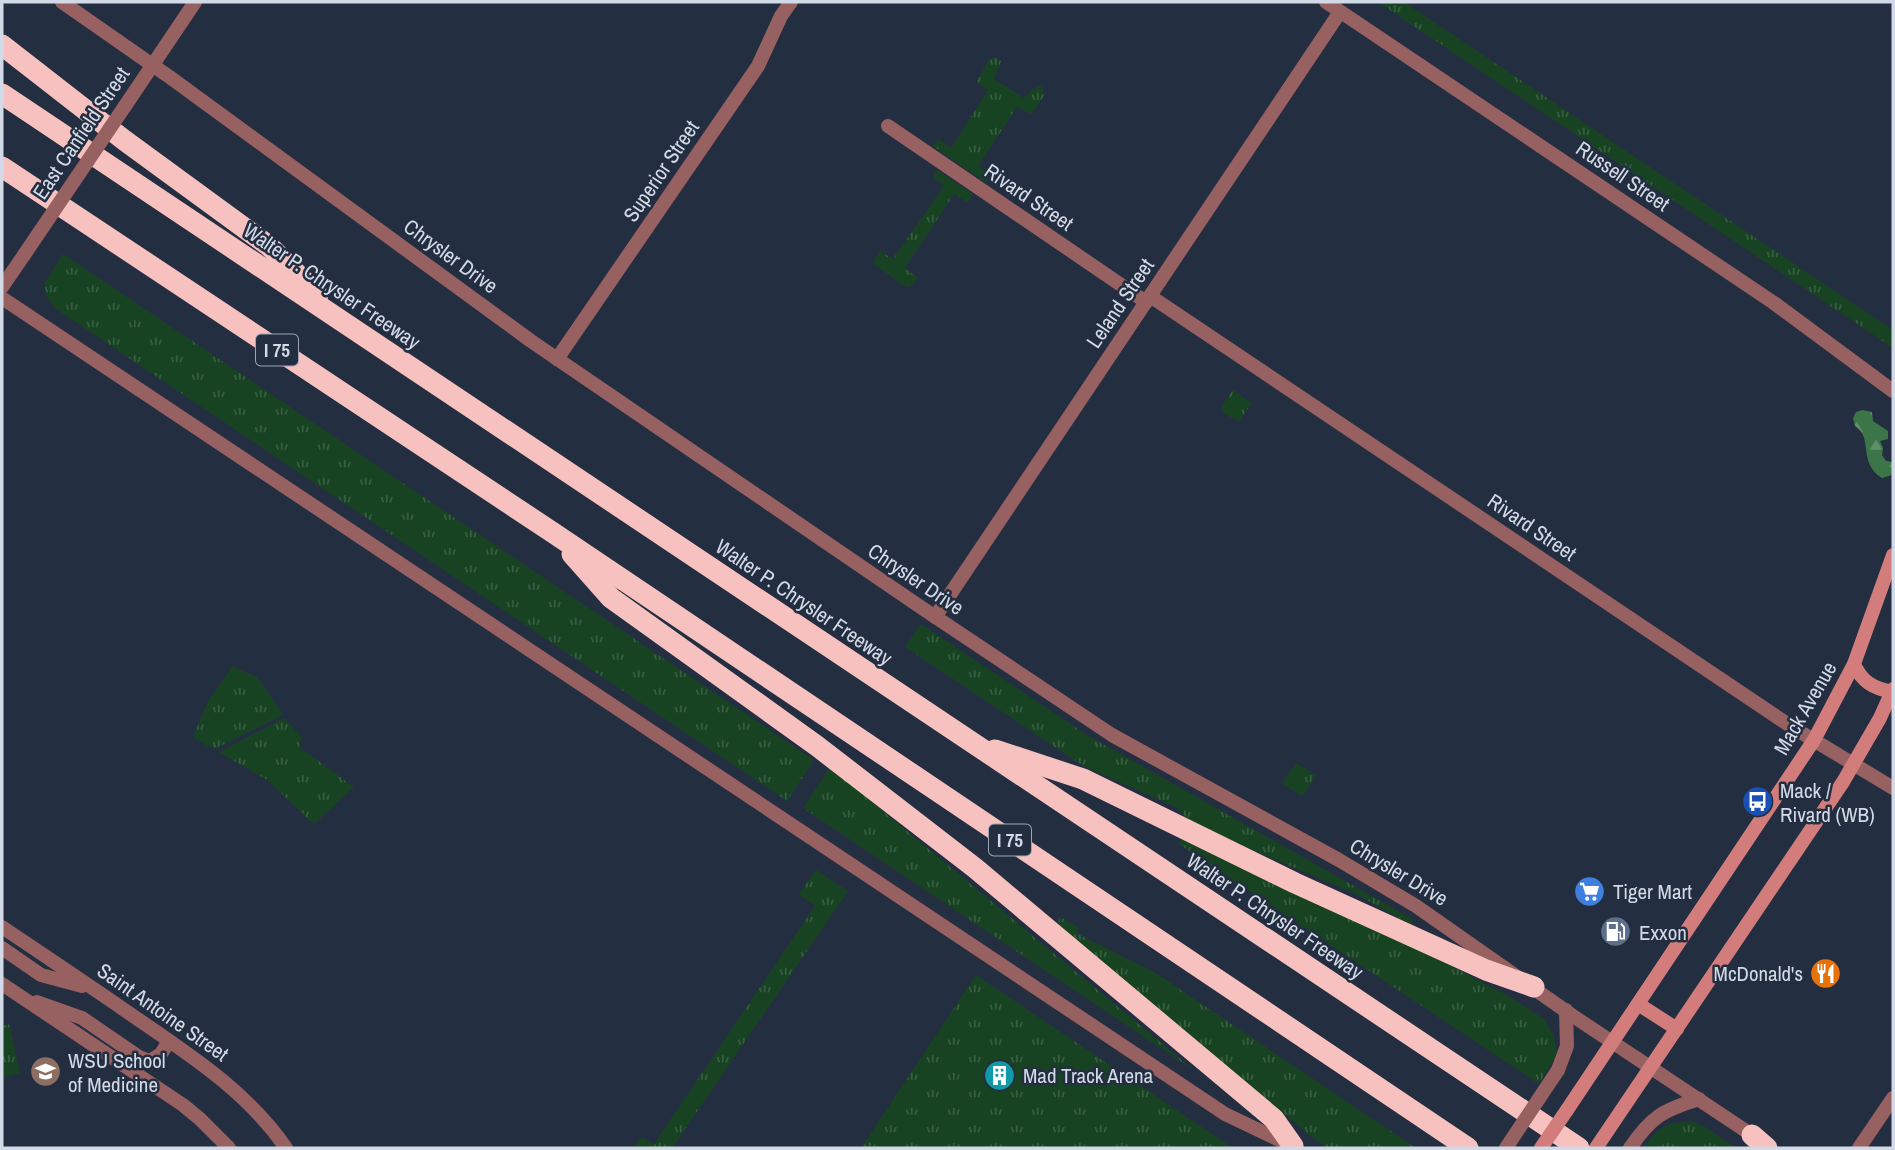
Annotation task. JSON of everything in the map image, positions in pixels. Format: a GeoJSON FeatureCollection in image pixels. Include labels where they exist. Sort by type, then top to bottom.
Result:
{"type":"FeatureCollection","features":[{"type":"Feature","properties":{"kind":"highway"},"geometry":{"type":"LineString","coordinates":[[2,46],[269,246],[354,330]]}},
{"type":"Feature","properties":{"kind":"highway","name":"Walter P. Chrysler Freeway"},"geometry":{"type":"LineString","coordinates":[[2,94],[1579,1148]]}},
{"type":"Feature","properties":{"kind":"highway","name":"I 75"},"geometry":{"type":"LineString","coordinates":[[2,167],[552,532],[1468,1148]]}},
{"type":"Feature","properties":{"kind":"highway"},"geometry":{"type":"LineString","coordinates":[[552,532],[611,598],[817,746],[975,869],[1274,1119],[1294,1147]]}},
{"type":"Feature","properties":{"kind":"highway"},"geometry":{"type":"LineString","coordinates":[[968,741],[1083,779],[1295,883],[1486,970],[1534,987]]}},
{"type":"Feature","properties":{"kind":"main road","name":"Mack Avenue"},"geometry":{"type":"LineString","coordinates":[[1541,1148],[1814,740],[1854,664],[1893,555]]}},
{"type":"Feature","properties":{"kind":"main road"},"geometry":{"type":"LineString","coordinates":[[1596,1148],[1854,764],[1893,690],[1868,684],[1859,676],[1854,664]]}},
{"type":"Feature","properties":{"kind":"main road"},"geometry":{"type":"LineString","coordinates":[[1638,1004],[1677,1029]]}},
{"type":"Feature","properties":{"kind":"street","name":"Chrysler Drive"},"geometry":{"type":"LineString","coordinates":[[62,2],[557,359],[935,617],[1112,735],[1339,860],[1416,906],[1760,1142],[1773,1148]]}},
{"type":"Feature","properties":{"kind":"street","name":"East Canfield Street"},"geometry":{"type":"LineString","coordinates":[[2,287],[195,2]]}},
{"type":"Feature","properties":{"kind":"street","name":"Superior Street"},"geometry":{"type":"LineString","coordinates":[[557,359],[758,66],[781,16],[791,2]]}},
{"type":"Feature","properties":{"kind":"street","name":"Russell Street"},"geometry":{"type":"LineString","coordinates":[[1325,2],[1774,303],[1893,391]]}},
{"type":"Feature","properties":{"kind":"street","name":"Leland Street"},"geometry":{"type":"LineString","coordinates":[[935,617],[1340,12]]}},
{"type":"Feature","properties":{"kind":"street","name":"Rivard Street"},"geometry":{"type":"LineString","coordinates":[[888,126],[1814,740],[1893,788]]}},
{"type":"Feature","properties":{"kind":"street"},"geometry":{"type":"LineString","coordinates":[[2,298],[1225,1114],[1294,1147]]}},
{"type":"Feature","properties":{"kind":"street","name":"Saint Antoine Street"},"geometry":{"type":"LineString","coordinates":[[2,927],[189,1054],[249,1102],[286,1148]]}},
{"type":"Feature","properties":{"kind":"street"},"geometry":{"type":"LineString","coordinates":[[2,948],[41,975],[97,991]]}},
{"type":"Feature","properties":{"kind":"street"},"geometry":{"type":"LineString","coordinates":[[2,984],[183,1105],[229,1148]]}},
{"type":"Feature","properties":{"kind":"street"},"geometry":{"type":"LineString","coordinates":[[19,995],[82,1018],[139,1057],[150,1061],[161,1054],[169,1041]]}},
{"type":"Feature","properties":{"kind":"street"},"geometry":{"type":"LineString","coordinates":[[1506,1148],[1558,1070],[1567,1046],[1566,1010]]}},
{"type":"Feature","properties":{"kind":"street"},"geometry":{"type":"LineString","coordinates":[[1630,1148],[1644,1128],[1662,1112],[1699,1098]]}},
{"type":"Feature","properties":{"kind":"street"},"geometry":{"type":"LineString","coordinates":[[1859,1148],[1893,1098]]}},
{"type":"Feature","properties":{"kind":"green space"},"geometry":{"type":"Polygon","coordinates":[[[1378,2],[1404,2],[1893,330],[1893,348],[1378,2]]]}},
{"type":"Feature","properties":{"kind":"green space"},"geometry":{"type":"Polygon","coordinates":[[[994,57],[1001,61],[994,79],[1024,98],[1040,86],[1044,96],[1031,114],[1017,107],[978,166],[990,176],[986,183],[933,146],[938,139],[951,148],[988,90],[977,82],[988,61],[994,57]]]}},
{"type":"Feature","properties":{"kind":"green space"},"geometry":{"type":"Polygon","coordinates":[[[937,170],[973,194],[967,202],[954,194],[905,268],[918,278],[909,287],[875,265],[874,260],[880,251],[893,259],[944,186],[933,177],[937,170]]]}},
{"type":"Feature","properties":{"kind":"green space"},"geometry":{"type":"Polygon","coordinates":[[[63,254],[814,760],[787,801],[56,309],[47,297],[44,284],[63,254]]]}},
{"type":"Feature","properties":{"kind":"green space"},"geometry":{"type":"Polygon","coordinates":[[[1233,390],[1252,403],[1238,422],[1221,411],[1233,390]]]}},
{"type":"Feature","properties":{"kind":"green space"},"geometry":{"type":"Polygon","coordinates":[[[1856,412],[1872,412],[1873,421],[1888,431],[1888,439],[1880,441],[1882,455],[1886,461],[1893,462],[1892,475],[1882,478],[1870,465],[1864,437],[1855,426],[1853,418],[1856,412]]]}},
{"type":"Feature","properties":{"kind":"green space"},"geometry":{"type":"Polygon","coordinates":[[[921,624],[1087,735],[1414,920],[1410,924],[1354,893],[1191,824],[1178,808],[1085,767],[905,647],[921,624]]]}},
{"type":"Feature","properties":{"kind":"green space"},"geometry":{"type":"Polygon","coordinates":[[[233,666],[258,678],[282,713],[281,716],[214,749],[195,739],[194,735],[208,701],[233,666]]]}},
{"type":"Feature","properties":{"kind":"green space"},"geometry":{"type":"Polygon","coordinates":[[[284,718],[302,737],[299,747],[354,787],[314,824],[267,780],[219,752],[284,718]]]}},
{"type":"Feature","properties":{"kind":"green space"},"geometry":{"type":"Polygon","coordinates":[[[1296,763],[1316,776],[1302,796],[1282,783],[1296,763]]]}},
{"type":"Feature","properties":{"kind":"green space"},"geometry":{"type":"Polygon","coordinates":[[[830,767],[1195,1071],[803,808],[830,767]]]}},
{"type":"Feature","properties":{"kind":"green space"},"geometry":{"type":"Polygon","coordinates":[[[1183,838],[1448,964],[1510,997],[1544,1019],[1554,1036],[1557,1054],[1539,1084],[1179,844],[1183,838]]]}},
{"type":"Feature","properties":{"kind":"green space"},"geometry":{"type":"Polygon","coordinates":[[[816,870],[848,891],[672,1148],[633,1148],[642,1137],[654,1144],[815,906],[799,894],[816,870]]]}},
{"type":"Feature","properties":{"kind":"green space"},"geometry":{"type":"Polygon","coordinates":[[[1060,917],[1078,927],[1078,934],[1154,972],[1416,1148],[1328,1148],[1314,1139],[1057,925],[1060,917]]]}},
{"type":"Feature","properties":{"kind":"green space"},"geometry":{"type":"Polygon","coordinates":[[[976,975],[1233,1148],[861,1148],[976,975]]]}},
{"type":"Feature","properties":{"kind":"green space"},"geometry":{"type":"Polygon","coordinates":[[[9,1024],[20,1073],[2,1077],[2,1026],[9,1024]]]}},
{"type":"Feature","properties":{"kind":"green space"},"geometry":{"type":"Polygon","coordinates":[[[1689,1121],[1704,1126],[1736,1148],[1643,1148],[1662,1128],[1689,1121]]]}},
{"type":"Feature","properties":{"kind":"place","name":"Mack / Rivard (WB)"},"geometry":{"type":"Point","coordinates":[1757,802]}},
{"type":"Feature","properties":{"kind":"place","name":"Tiger Mart"},"geometry":{"type":"Point","coordinates":[1590,891]}},
{"type":"Feature","properties":{"kind":"place","name":"Exxon"},"geometry":{"type":"Point","coordinates":[1616,932]}},
{"type":"Feature","properties":{"kind":"place","name":"McDonald's"},"geometry":{"type":"Point","coordinates":[1826,973]}},
{"type":"Feature","properties":{"kind":"place","name":"WSU School of Medicine"},"geometry":{"type":"Point","coordinates":[45,1072]}},
{"type":"Feature","properties":{"kind":"place","name":"Mad Track Arena"},"geometry":{"type":"Point","coordinates":[1000,1075]}}]}
